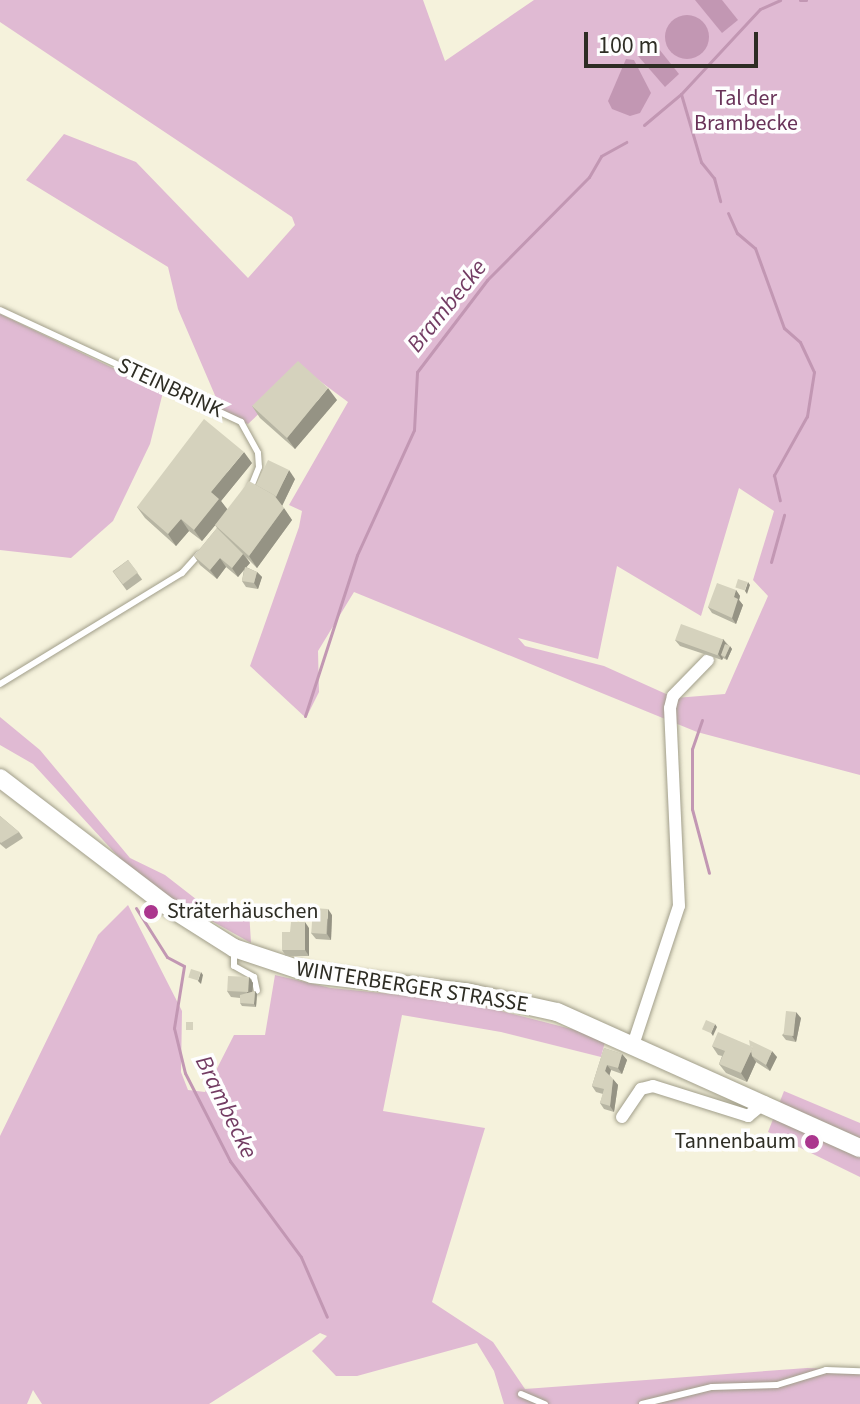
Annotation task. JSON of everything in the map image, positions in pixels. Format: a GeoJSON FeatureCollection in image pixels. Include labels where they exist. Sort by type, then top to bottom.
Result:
{"type":"FeatureCollection","features":[{"type":"Feature","properties":{"kind":"main road","name":"WINTERBERGER STRASSE"},"geometry":{"type":"LineString","coordinates":[[0,778],[203,929],[234,948],[312,974],[535,1006],[634,1042],[860,1148]]}},
{"type":"Feature","properties":{"kind":"street"},"geometry":{"type":"LineString","coordinates":[[634,1042],[680,893],[670,708],[673,696],[708,660]]}},
{"type":"Feature","properties":{"kind":"street"},"geometry":{"type":"LineString","coordinates":[[622,1117],[641,1089],[653,1086],[748,1116],[765,1102]]}},
{"type":"Feature","properties":{"kind":"lane","name":"STEINBRINK"},"geometry":{"type":"LineString","coordinates":[[0,310],[241,422],[253,439],[259,467],[244,498]]}},
{"type":"Feature","properties":{"kind":"lane"},"geometry":{"type":"LineString","coordinates":[[0,684],[182,573],[202,551]]}},
{"type":"Feature","properties":{"kind":"lane","name":"WINTERBERGER STRASSE"},"geometry":{"type":"LineString","coordinates":[[234,948],[234,966],[254,977],[257,991]]}},
{"type":"Feature","properties":{"kind":"lane"},"geometry":{"type":"LineString","coordinates":[[642,1404],[712,1387],[777,1385],[826,1370],[860,1371]]}},
{"type":"Feature","properties":{"kind":"lane"},"geometry":{"type":"LineString","coordinates":[[523,1404],[521,1394],[545,1404]]}},
{"type":"Feature","properties":{"kind":"green space","name":"Tal der Brambecke"},"geometry":{"type":"Polygon","coordinates":[[[0,0],[423,0],[445,61],[534,0],[860,0],[860,775],[697,732],[354,592],[318,651],[319,692],[306,718],[250,666],[299,527],[302,511],[289,505],[348,402],[305,370],[248,424],[223,414],[178,309],[168,267],[26,180],[64,134],[136,162],[248,278],[295,225],[292,217],[0,22],[0,0]],[[739,488],[701,616],[617,566],[598,659],[518,638],[525,646],[604,666],[675,698],[725,694],[768,596],[753,580],[774,511],[739,488]]]}},
{"type":"Feature","properties":{"kind":"green space"},"geometry":{"type":"Polygon","coordinates":[[[0,314],[163,392],[150,444],[113,521],[71,558],[0,550],[0,314]]]}},
{"type":"Feature","properties":{"kind":"green space"},"geometry":{"type":"Polygon","coordinates":[[[0,717],[40,750],[130,858],[165,875],[210,910],[232,903],[249,910],[251,943],[160,892],[126,865],[33,764],[0,745],[0,717]]]}},
{"type":"Feature","properties":{"kind":"green space"},"geometry":{"type":"Polygon","coordinates":[[[128,905],[182,1011],[181,1072],[188,1090],[205,1092],[234,1035],[265,1035],[275,975],[331,988],[463,1001],[606,1038],[601,1057],[501,1032],[402,1015],[383,1111],[485,1128],[432,1302],[493,1342],[525,1389],[807,1368],[860,1370],[860,1404],[504,1404],[494,1371],[477,1343],[357,1376],[336,1376],[312,1351],[327,1336],[320,1333],[209,1404],[42,1404],[33,1390],[27,1404],[0,1404],[0,1136],[98,935],[128,905]]]}},
{"type":"Feature","properties":{"kind":"green space"},"geometry":{"type":"Polygon","coordinates":[[[784,1091],[860,1123],[860,1177],[768,1132],[784,1091]]]}},
{"type":"Feature","properties":{"kind":"shaded area"},"geometry":{"type":"Polygon","coordinates":[[[695,0],[722,0],[738,20],[722,33],[695,0]]]}},
{"type":"Feature","properties":{"kind":"shaded area"},"geometry":{"type":"Polygon","coordinates":[[[687,15],[703,21],[709,37],[703,53],[687,59],[671,53],[665,37],[671,21],[687,15]]]}},
{"type":"Feature","properties":{"kind":"shaded area"},"geometry":{"type":"Polygon","coordinates":[[[647,42],[655,44],[679,74],[665,87],[638,56],[647,42]]]}},
{"type":"Feature","properties":{"kind":"shaded area"},"geometry":{"type":"Polygon","coordinates":[[[626,59],[634,60],[651,93],[640,113],[630,116],[612,109],[608,101],[626,59]]]}},
{"type":"Feature","properties":{"kind":"building"},"geometry":{"type":"Polygon","coordinates":[[[298,361],[328,388],[287,438],[252,406],[298,361]]]}},
{"type":"Feature","properties":{"kind":"building"},"geometry":{"type":"Polygon","coordinates":[[[204,419],[244,452],[211,492],[219,499],[194,530],[181,519],[168,534],[137,507],[204,419]]]}},
{"type":"Feature","properties":{"kind":"building"},"geometry":{"type":"Polygon","coordinates":[[[268,460],[289,470],[276,497],[256,485],[268,460]]]}},
{"type":"Feature","properties":{"kind":"building"},"geometry":{"type":"Polygon","coordinates":[[[249,481],[274,495],[284,508],[249,556],[215,525],[249,481]]]}},
{"type":"Feature","properties":{"kind":"building"},"geometry":{"type":"Polygon","coordinates":[[[217,528],[243,554],[232,568],[220,558],[210,570],[194,556],[217,528]]]}},
{"type":"Feature","properties":{"kind":"building"},"geometry":{"type":"Polygon","coordinates":[[[128,560],[138,573],[123,584],[113,572],[128,560]]]}},
{"type":"Feature","properties":{"kind":"building"},"geometry":{"type":"Polygon","coordinates":[[[245,567],[257,572],[254,583],[242,581],[245,567]]]}},
{"type":"Feature","properties":{"kind":"building"},"geometry":{"type":"Polygon","coordinates":[[[738,579],[748,582],[745,591],[735,588],[738,579]]]}},
{"type":"Feature","properties":{"kind":"building"},"geometry":{"type":"Polygon","coordinates":[[[717,583],[736,590],[734,597],[738,599],[732,618],[708,607],[717,583]]]}},
{"type":"Feature","properties":{"kind":"building"},"geometry":{"type":"Polygon","coordinates":[[[681,624],[723,639],[717,655],[675,640],[681,624]]]}},
{"type":"Feature","properties":{"kind":"building"},"geometry":{"type":"Polygon","coordinates":[[[725,644],[730,646],[725,657],[721,655],[725,644]]]}},
{"type":"Feature","properties":{"kind":"building"},"geometry":{"type":"Polygon","coordinates":[[[0,816],[19,832],[1,843],[0,842],[0,816]]]}},
{"type":"Feature","properties":{"kind":"building"},"geometry":{"type":"Polygon","coordinates":[[[313,908],[328,909],[326,934],[311,933],[313,908]]]}},
{"type":"Feature","properties":{"kind":"building"},"geometry":{"type":"Polygon","coordinates":[[[291,922],[305,922],[305,950],[282,950],[282,932],[290,932],[291,922]]]}},
{"type":"Feature","properties":{"kind":"building"},"geometry":{"type":"Polygon","coordinates":[[[191,969],[201,972],[198,981],[188,978],[191,969]]]}},
{"type":"Feature","properties":{"kind":"building"},"geometry":{"type":"Polygon","coordinates":[[[228,976],[249,977],[248,992],[227,991],[228,976]]]}},
{"type":"Feature","properties":{"kind":"building"},"geometry":{"type":"Polygon","coordinates":[[[255,991],[254,1004],[240,1003],[240,995],[255,991]]]}},
{"type":"Feature","properties":{"kind":"building"},"geometry":{"type":"Polygon","coordinates":[[[786,1011],[796,1012],[793,1036],[783,1035],[786,1011]]]}},
{"type":"Feature","properties":{"kind":"building"},"geometry":{"type":"Polygon","coordinates":[[[706,1020],[715,1024],[711,1033],[702,1029],[706,1020]]]}},
{"type":"Feature","properties":{"kind":"building"},"geometry":{"type":"Polygon","coordinates":[[[186,1022],[193,1022],[193,1030],[186,1030],[186,1022]]]}},
{"type":"Feature","properties":{"kind":"building"},"geometry":{"type":"Polygon","coordinates":[[[718,1032],[753,1047],[741,1073],[719,1064],[725,1051],[712,1046],[718,1032]]]}},
{"type":"Feature","properties":{"kind":"building"},"geometry":{"type":"Polygon","coordinates":[[[749,1040],[772,1051],[766,1065],[752,1056],[753,1047],[749,1040]]]}},
{"type":"Feature","properties":{"kind":"building"},"geometry":{"type":"Polygon","coordinates":[[[604,1048],[622,1054],[618,1068],[607,1065],[605,1071],[613,1079],[610,1106],[600,1103],[604,1089],[592,1086],[604,1048]]]}},
{"type":"Feature","properties":{"kind":"waterway","name":"Brambecke"},"geometry":{"type":"LineString","coordinates":[[644,125],[681,94],[760,9],[780,0]]}},
{"type":"Feature","properties":{"kind":"waterway","name":"Brambecke"},"geometry":{"type":"LineString","coordinates":[[800,0],[806,0]]}},
{"type":"Feature","properties":{"kind":"waterway"},"geometry":{"type":"LineString","coordinates":[[681,94],[701,162],[714,178],[720,201]]}},
{"type":"Feature","properties":{"kind":"waterway","name":"Brambecke"},"geometry":{"type":"LineString","coordinates":[[305,716],[357,555],[414,430],[417,372],[487,280],[589,177],[601,156],[626,142]]}},
{"type":"Feature","properties":{"kind":"waterway"},"geometry":{"type":"LineString","coordinates":[[728,213],[737,233],[755,248],[784,328],[800,342],[814,372],[807,416],[774,475],[780,500]]}},
{"type":"Feature","properties":{"kind":"waterway"},"geometry":{"type":"LineString","coordinates":[[771,562],[784,515]]}},
{"type":"Feature","properties":{"kind":"waterway"},"geometry":{"type":"LineString","coordinates":[[702,720],[692,749],[692,809],[709,873]]}},
{"type":"Feature","properties":{"kind":"waterway","name":"Brambecke"},"geometry":{"type":"LineString","coordinates":[[136,908],[167,957],[184,966],[174,1028],[185,1073],[230,1161],[301,1257],[327,1317]]}},
{"type":"Feature","properties":{"kind":"place","name":"Sträterhäuschen"},"geometry":{"type":"Point","coordinates":[151,912]}},
{"type":"Feature","properties":{"kind":"place","name":"Tannenbaum"},"geometry":{"type":"Point","coordinates":[812,1142]}}]}
